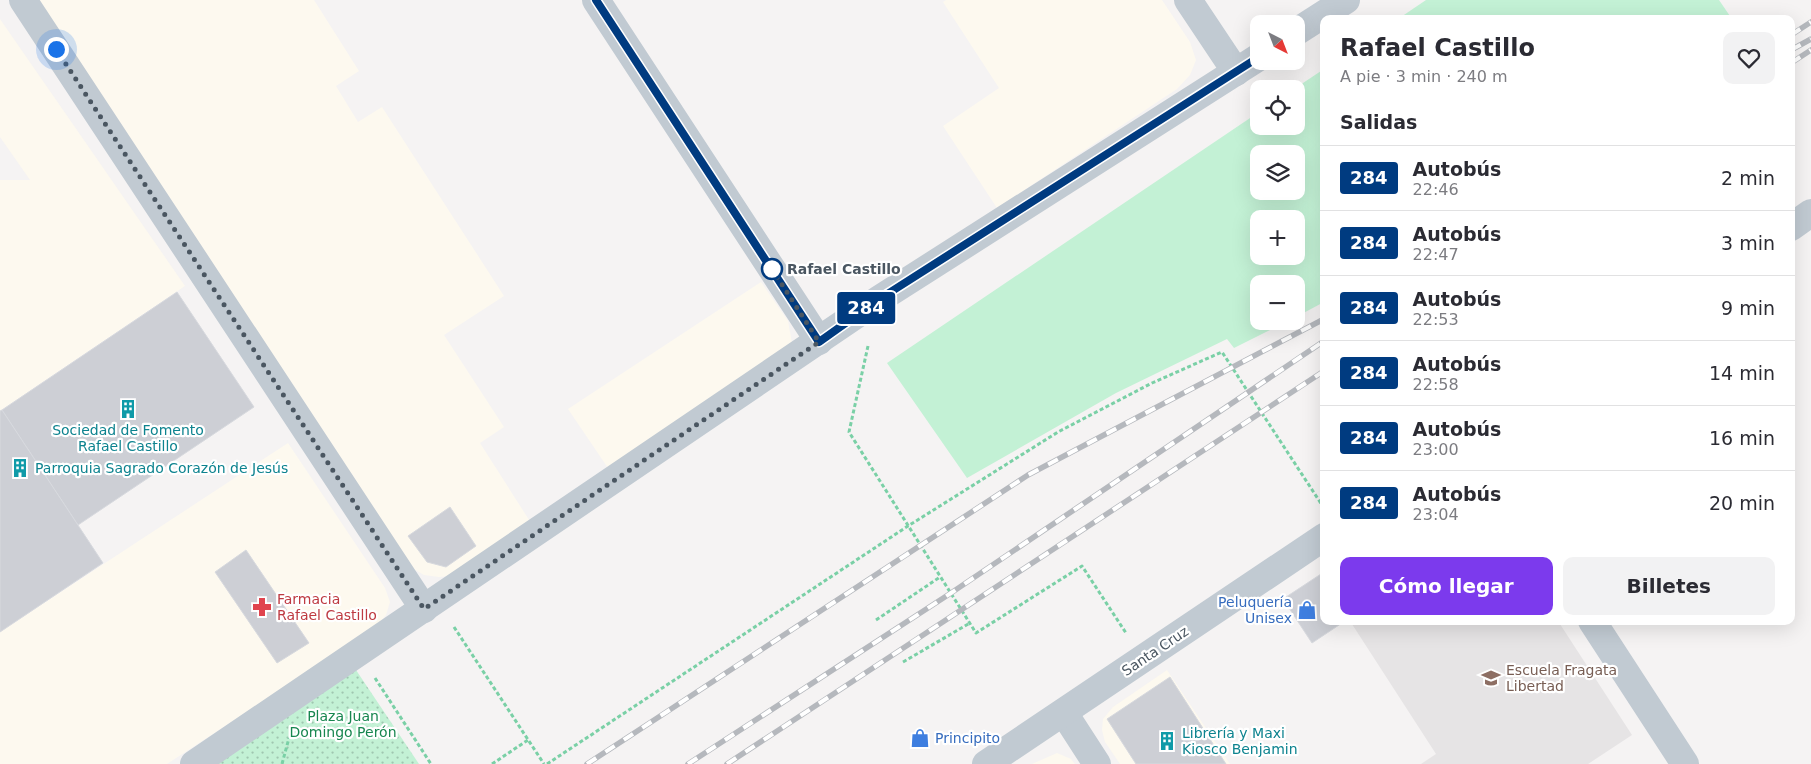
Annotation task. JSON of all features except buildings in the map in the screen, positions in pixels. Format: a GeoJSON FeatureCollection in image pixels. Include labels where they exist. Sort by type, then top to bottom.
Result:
{"type":"FeatureCollection","features":[{"type":"Feature","properties":{"kind":"street"},"geometry":{"type":"LineString","coordinates":[[23,0],[430,604]]}},
{"type":"Feature","properties":{"kind":"street"},"geometry":{"type":"LineString","coordinates":[[596,0],[819,342]]}},
{"type":"Feature","properties":{"kind":"street"},"geometry":{"type":"LineString","coordinates":[[1188,0],[1236,72]]}},
{"type":"Feature","properties":{"kind":"street"},"geometry":{"type":"LineString","coordinates":[[1323,15],[1346,0]]}},
{"type":"Feature","properties":{"kind":"street"},"geometry":{"type":"LineString","coordinates":[[1305,26],[1320,17]]}},
{"type":"Feature","properties":{"kind":"street"},"geometry":{"type":"LineString","coordinates":[[194,764],[819,342],[878,300],[1250,63]]}},
{"type":"Feature","properties":{"kind":"street"},"geometry":{"type":"LineString","coordinates":[[1795,224],[1811,213]]}},
{"type":"Feature","properties":{"kind":"street","name":"Santa Cruz"},"geometry":{"type":"LineString","coordinates":[[986,764],[1320,540]]}},
{"type":"Feature","properties":{"kind":"street"},"geometry":{"type":"LineString","coordinates":[[1595,625],[1685,764]]}},
{"type":"Feature","properties":{"kind":"street"},"geometry":{"type":"LineString","coordinates":[[1064,713],[1097,764]]}},
{"type":"Feature","properties":{"kind":"path"},"geometry":{"type":"LineString","coordinates":[[878,300],[849,432],[976,633],[1082,566],[1143,659]]}},
{"type":"Feature","properties":{"kind":"path"},"geometry":{"type":"LineString","coordinates":[[430,604],[545,764],[908,526],[1058,432],[1152,383],[1222,352],[1320,502]]}},
{"type":"Feature","properties":{"kind":"path"},"geometry":{"type":"LineString","coordinates":[[876,620],[940,577]]}},
{"type":"Feature","properties":{"kind":"path"},"geometry":{"type":"LineString","coordinates":[[903,662],[970,623]]}},
{"type":"Feature","properties":{"kind":"path"},"geometry":{"type":"LineString","coordinates":[[358,652],[431,764]]}},
{"type":"Feature","properties":{"kind":"path"},"geometry":{"type":"LineString","coordinates":[[492,764],[528,740]]}},
{"type":"Feature","properties":{"kind":"shaded area"},"geometry":{"type":"Polygon","coordinates":[[[39,0],[314,0],[359,71],[336,86],[358,122],[382,107],[504,296],[444,335],[504,427],[480,443],[531,523],[449,576],[424,575],[412,568],[39,0]]]}},
{"type":"Feature","properties":{"kind":"shaded area"},"geometry":{"type":"Polygon","coordinates":[[[946,0],[1162,0],[1190,42],[1196,60],[1190,75],[1177,89],[997,208],[943,126],[999,88],[943,2],[946,0]]]}},
{"type":"Feature","properties":{"kind":"shaded area"},"geometry":{"type":"Polygon","coordinates":[[[0,19],[185,286],[0,411],[0,180],[30,180],[0,137],[0,19]]]}},
{"type":"Feature","properties":{"kind":"shaded area"},"geometry":{"type":"Polygon","coordinates":[[[761,282],[788,321],[792,343],[610,471],[568,409],[761,282]]]}},
{"type":"Feature","properties":{"kind":"shaded area"},"geometry":{"type":"Polygon","coordinates":[[[288,443],[385,588],[390,602],[386,615],[376,627],[167,764],[0,764],[0,632],[288,443]]]}},
{"type":"Feature","properties":{"kind":"shaded area","name":"Escuela Fragata Libertad"},"geometry":{"type":"Polygon","coordinates":[[[1353,625],[1561,625],[1632,735],[1588,764],[1421,764],[1436,754],[1353,625]]]}},
{"type":"Feature","properties":{"kind":"shaded area","name":"Librería y Maxi Kiosco Benjamin"},"geometry":{"type":"Polygon","coordinates":[[[1167,670],[1230,764],[1120,764],[1105,742],[1102,730],[1103,719],[1113,707],[1167,670]]]}},
{"type":"Feature","properties":{"kind":"shaded area"},"geometry":{"type":"Polygon","coordinates":[[[1057,753],[1071,759],[1075,764],[1032,764],[1057,753]]]}},
{"type":"Feature","properties":{"kind":"green space"},"geometry":{"type":"Polygon","coordinates":[[[1426,0],[1719,0],[1729,15],[1404,15],[1426,0]]]}},
{"type":"Feature","properties":{"kind":"green space"},"geometry":{"type":"Polygon","coordinates":[[[1320,72],[1320,304],[1305,312],[1305,275],[1250,275],[1250,330],[1270,330],[1234,348],[1227,339],[1116,393],[967,478],[887,363],[1250,118],[1250,135],[1305,135],[1305,82],[1320,72]]]}},
{"type":"Feature","properties":{"kind":"green space","name":"Plaza Juan Domingo Perón"},"geometry":{"type":"Polygon","coordinates":[[[354,667],[419,764],[212,764],[354,667]]]}},
{"type":"Feature","properties":{"kind":"railway"},"geometry":{"type":"LineString","coordinates":[[1795,32],[1811,22]]}},
{"type":"Feature","properties":{"kind":"railway"},"geometry":{"type":"LineString","coordinates":[[1795,48],[1811,39]]}},
{"type":"Feature","properties":{"kind":"railway"},"geometry":{"type":"LineString","coordinates":[[1795,60],[1811,50]]}},
{"type":"Feature","properties":{"kind":"railway"},"geometry":{"type":"LineString","coordinates":[[587,764],[1028,475],[1320,321]]}},
{"type":"Feature","properties":{"kind":"railway"},"geometry":{"type":"LineString","coordinates":[[688,764],[951,593],[1320,344]]}},
{"type":"Feature","properties":{"kind":"railway"},"geometry":{"type":"LineString","coordinates":[[727,764],[1320,374]]}},
{"type":"Feature","properties":{"kind":"bus line","name":"284"},"geometry":{"type":"LineString","coordinates":[[596,0],[819,342],[878,300],[1250,63]]}},
{"type":"Feature","properties":{"kind":"place","name":"Rafael Castillo"},"geometry":{"type":"Point","coordinates":[772,269]}},
{"type":"Feature","properties":{"kind":"place","name":"Sociedad de Fomento Rafael Castillo"},"geometry":{"type":"Point","coordinates":[128,409]}},
{"type":"Feature","properties":{"kind":"place","name":"Parroquia Sagrado Corazón de Jesús"},"geometry":{"type":"Point","coordinates":[20,468]}},
{"type":"Feature","properties":{"kind":"place","name":"Farmacia Rafael Castillo"},"geometry":{"type":"Point","coordinates":[262,607]}},
{"type":"Feature","properties":{"kind":"place","name":"Peluquería Unisex"},"geometry":{"type":"Point","coordinates":[1307,610]}},
{"type":"Feature","properties":{"kind":"place","name":"Escuela Fragata Libertad"},"geometry":{"type":"Point","coordinates":[1491,678]}},
{"type":"Feature","properties":{"kind":"place","name":"Principito"},"geometry":{"type":"Point","coordinates":[920,738]}},
{"type":"Feature","properties":{"kind":"place","name":"Librería y Maxi Kiosco Benjamin"},"geometry":{"type":"Point","coordinates":[1167,741]}},
{"type":"Feature","properties":{"kind":"route"},"geometry":{"type":"LineString","coordinates":[[56,49],[424,609],[819,342],[772,269]]}}]}
